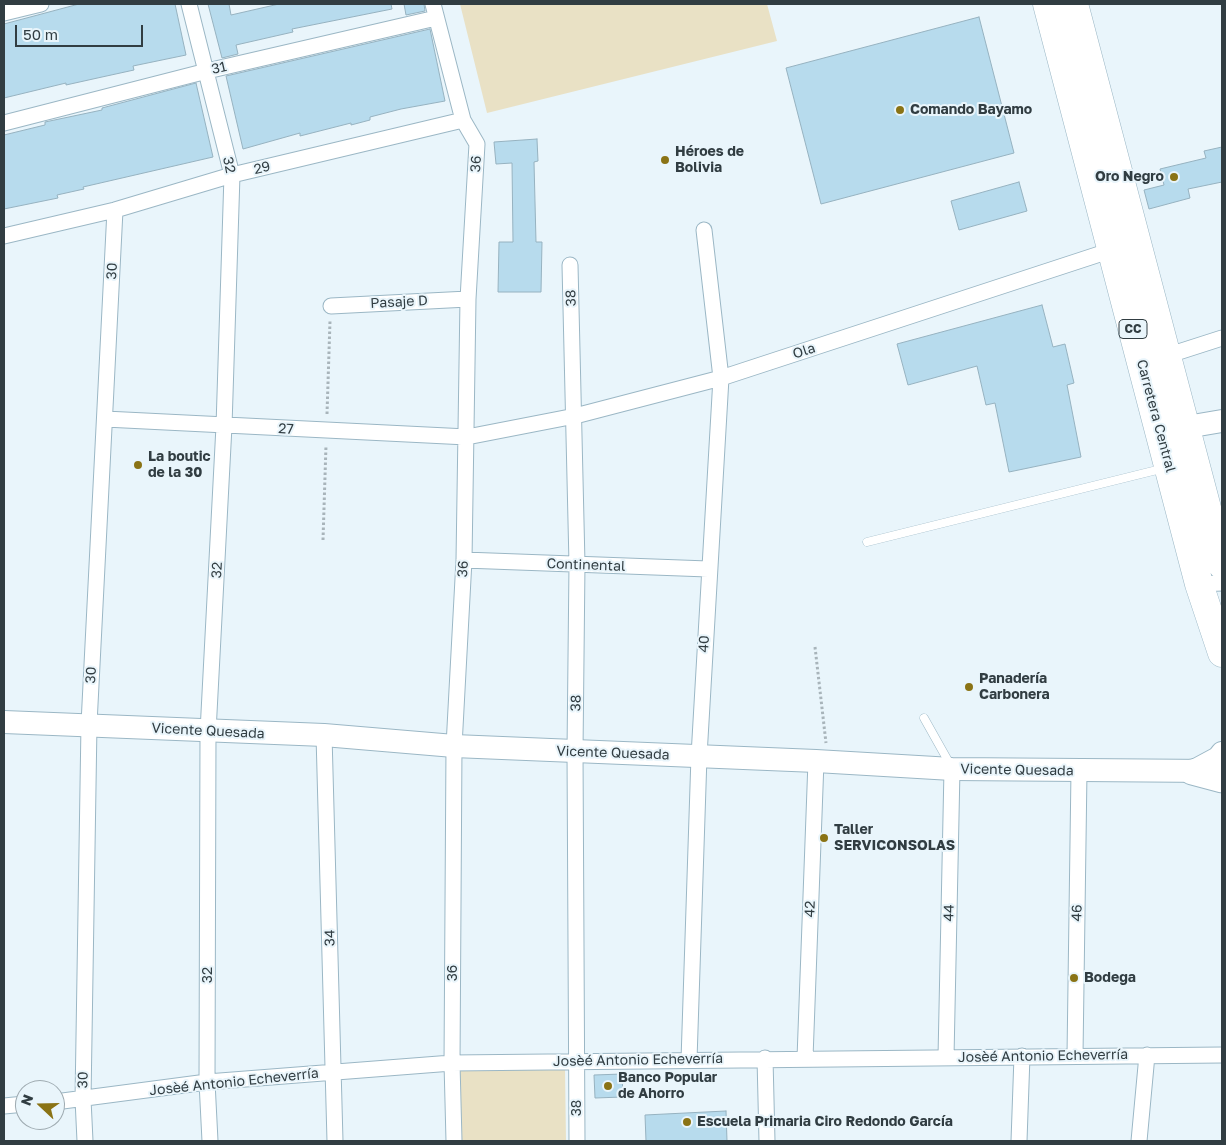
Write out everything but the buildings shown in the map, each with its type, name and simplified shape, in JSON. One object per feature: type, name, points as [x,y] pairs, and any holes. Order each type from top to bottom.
[{"type":"highway","name":"Carretera Central","points":[[1047,4],[1124,246],[1172,429],[1222,566]]},
{"type":"highway","name":"Carretera Central","points":[[1074,4],[1124,246],[1166,356],[1172,429],[1169,467],[1211,584],[1222,653]]},
{"type":"main road","points":[[1192,772],[1222,780]]},
{"type":"street","points":[[4,13],[41,4]]},
{"type":"street","name":"32","points":[[189,4],[208,71],[232,174],[224,426],[208,732],[207,1082],[210,1141]]},
{"type":"street","name":"31","points":[[4,123],[435,11]]},
{"type":"street","name":"36","points":[[435,11],[463,120],[477,144],[468,298],[464,560],[454,746],[452,1063],[454,1141]]},
{"type":"street","name":"29","points":[[4,236],[115,210],[232,174],[463,120]]},
{"type":"street","name":"30","points":[[85,1141],[82,1099],[89,724],[115,210]]},
{"type":"street","name":"40","points":[[689,1060],[699,756],[708,569],[721,378],[704,230]]},
{"type":"street","name":"Ola","points":[[467,438],[575,416],[721,378],[1124,246]]},
{"type":"street","name":"38","points":[[570,265],[577,564],[575,751],[577,1141]]},
{"type":"street","name":"Pasaje D","points":[[331,306],[468,298]]},
{"type":"street","points":[[1166,356],[1222,338]]},
{"type":"street","name":"27","points":[[105,419],[467,438]]},
{"type":"street","points":[[1172,429],[1222,421]]},
{"type":"street","name":"Continental","points":[[464,560],[708,569]]},
{"type":"street","name":"Vicente Quesada","points":[[4,722],[89,724],[208,732],[324,735],[454,746],[822,761],[952,769],[1222,771]]},
{"type":"street","name":"34","points":[[324,735],[335,1141]]},
{"type":"street","points":[[1192,772],[1218,758],[1222,753]]},
{"type":"street","name":"42","points":[[805,1058],[822,761]]},
{"type":"street","name":"44","points":[[946,1057],[952,769]]},
{"type":"street","name":"46","points":[[1075,1055],[1079,771]]},
{"type":"street","points":[[1139,1141],[1147,1055]]},
{"type":"street","name":"Josèé Antonio Echeverría","points":[[65,1101],[207,1082],[452,1063],[765,1058],[1222,1055]]},
{"type":"street","points":[[1019,1141],[1022,1056]]},
{"type":"street","points":[[765,1058],[767,1141]]},
{"type":"lane","points":[[867,542],[1169,467]]},
{"type":"lane","points":[[924,718],[952,769]]},
{"type":"path","points":[[814,647],[822,761]]},
{"type":"shaded area","points":[[460,4],[767,4],[777,41],[487,113]]},
{"type":"shaded area","points":[[565,1068],[566,1141],[461,1141],[460,1070]]},
{"type":"place","name":"Comando Bayamo","points":[[900,110]]},
{"type":"place","name":"Héroes de Bolivia","points":[[665,160]]},
{"type":"place","name":"Oro Negro","points":[[1174,177]]},
{"type":"place","name":"La boutic de la 30","points":[[138,465]]},
{"type":"place","name":"Panadería Carbonera","points":[[969,687]]},
{"type":"place","name":"Taller SERVICONSOLAS","points":[[824,838]]},
{"type":"place","name":"Bodega","points":[[1074,978]]},
{"type":"place","name":"Banco Popular de Ahorro","points":[[608,1086]]},
{"type":"place","name":"Escuela Primaria Ciro Redondo García","points":[[687,1122]]}]
